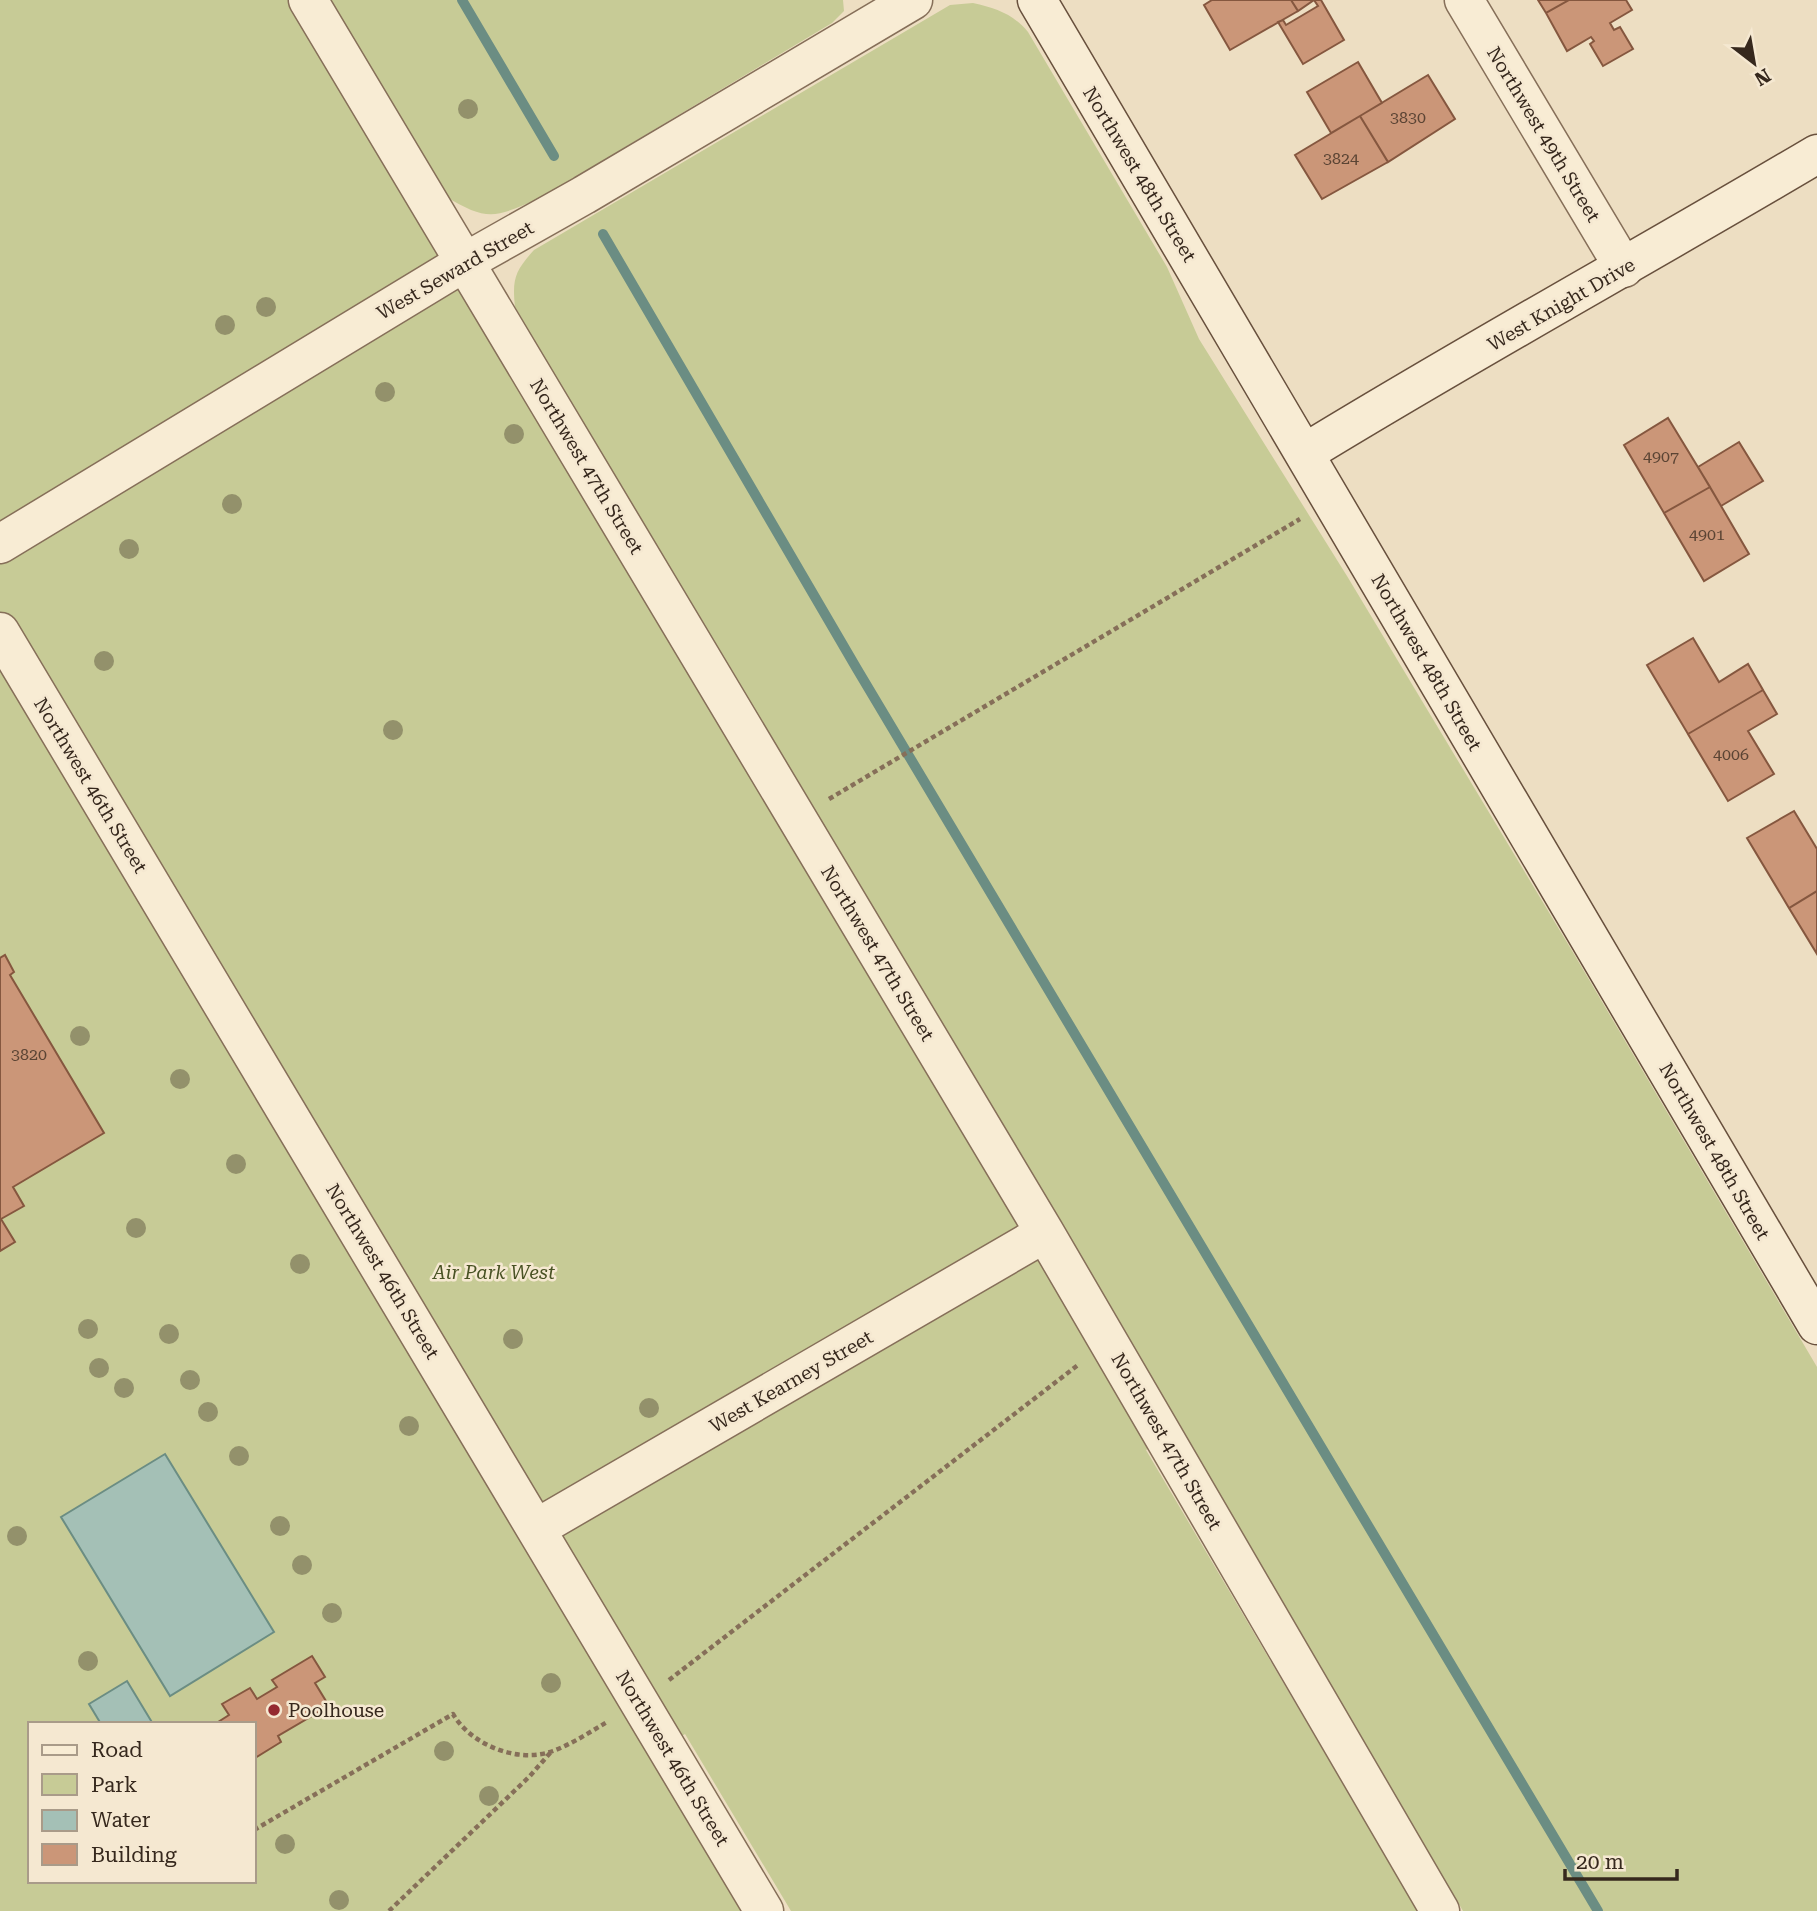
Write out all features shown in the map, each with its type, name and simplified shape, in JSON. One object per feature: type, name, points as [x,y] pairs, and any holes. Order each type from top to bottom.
[{"type":"street","name":"Northwest 47th Street","points":[[308,0],[1109,1341],[1440,1911]]},
{"type":"street","name":"West Seward Street","points":[[0,544],[465,262],[584,195],[913,0]]},
{"type":"street","name":"Northwest 48th Street","points":[[1037,0],[1817,1325]]},
{"type":"street","name":"Northwest 49th Street","points":[[1464,0],[1624,268]]},
{"type":"street","name":"West Knight Drive","points":[[1304,453],[1817,154]]},
{"type":"street","name":"Northwest 46th Street","points":[[0,632],[764,1911]]},
{"type":"street","name":"West Kearney Street","points":[[537,1528],[1045,1233]]},
{"type":"path","points":[[829,800],[1306,516]]},
{"type":"path","points":[[389,1911],[529,1777],[552,1751],[640,1703],[1109,1341]]},
{"type":"path","points":[[256,1829],[453,1714],[460,1726],[489,1746],[524,1755],[552,1751]]},
{"type":"green space","name":"Air Park West","points":[[0,0],[308,0],[1166,1438],[1146,1450],[1418,1911],[791,1911],[685,1734],[650,1756],[741,1911],[0,1911]]},
{"type":"green space","points":[[328,0],[843,0],[844,11],[832,23],[542,197],[503,213],[493,214],[472,210],[445,196]]},
{"type":"green space","points":[[973,3],[1004,13],[1028,32],[1167,267],[1199,339],[1347,576],[1817,1367],[1817,1911],[1463,1911],[1198,1463],[1102,1310],[515,307],[516,276],[534,250],[950,5]]},
{"type":"water","points":[[165,1454],[274,1632],[170,1696],[61,1517]]},
{"type":"water","points":[[127,1681],[152,1722],[100,1722],[89,1704]]},
{"type":"building","points":[[1212,0],[1291,0],[1298,11],[1230,50],[1204,5]]},
{"type":"building","points":[[1291,0],[1314,0],[1298,11]]},
{"type":"building","points":[[1314,0],[1321,0],[1344,40],[1303,64],[1278,22],[1283,20],[1286,25],[1318,6]]},
{"type":"building","points":[[1538,0],[1569,0],[1546,13]]},
{"type":"building","points":[[1569,0],[1626,0],[1632,10],[1610,23],[1614,30],[1620,27],[1633,49],[1603,66],[1590,44],[1594,41],[1591,37],[1567,51],[1546,13]]},
{"type":"building","points":[[1358,62],[1382,103],[1331,133],[1307,92]]},
{"type":"building","points":[[1428,75],[1455,119],[1388,162],[1360,116]]},
{"type":"building","points":[[1360,116],[1388,162],[1322,199],[1295,155]]},
{"type":"building","points":[[1668,418],[1710,487],[1664,513],[1624,445]]},
{"type":"building","points":[[1739,442],[1763,481],[1721,506],[1698,467]]},
{"type":"building","points":[[1710,487],[1749,554],[1704,581],[1664,513]]},
{"type":"building","points":[[1693,638],[1719,682],[1748,664],[1763,690],[1688,734],[1647,665]]},
{"type":"building","points":[[1763,690],[1777,714],[1748,731],[1774,774],[1728,801],[1688,734]]},
{"type":"building","points":[[1794,811],[1817,849],[1817,891],[1789,908],[1747,838]]},
{"type":"building","points":[[1817,891],[1817,954],[1789,908]]},
{"type":"building","points":[[5,955],[14,972],[10,975],[104,1133],[13,1187],[24,1206],[1,1219],[15,1242],[0,1251],[0,958]]},
{"type":"building","name":"Poolhouse","points":[[312,1656],[325,1677],[315,1683],[329,1706],[278,1736],[281,1742],[256,1757],[256,1722],[218,1722],[229,1715],[222,1704],[250,1688],[257,1699],[277,1687],[272,1680]]},
{"type":"waterway","points":[[462,0],[554,156]]},
{"type":"waterway","points":[[603,234],[857,669],[1598,1911]]},
{"type":"place","name":"Poolhouse","points":[[274,1710]]}]
